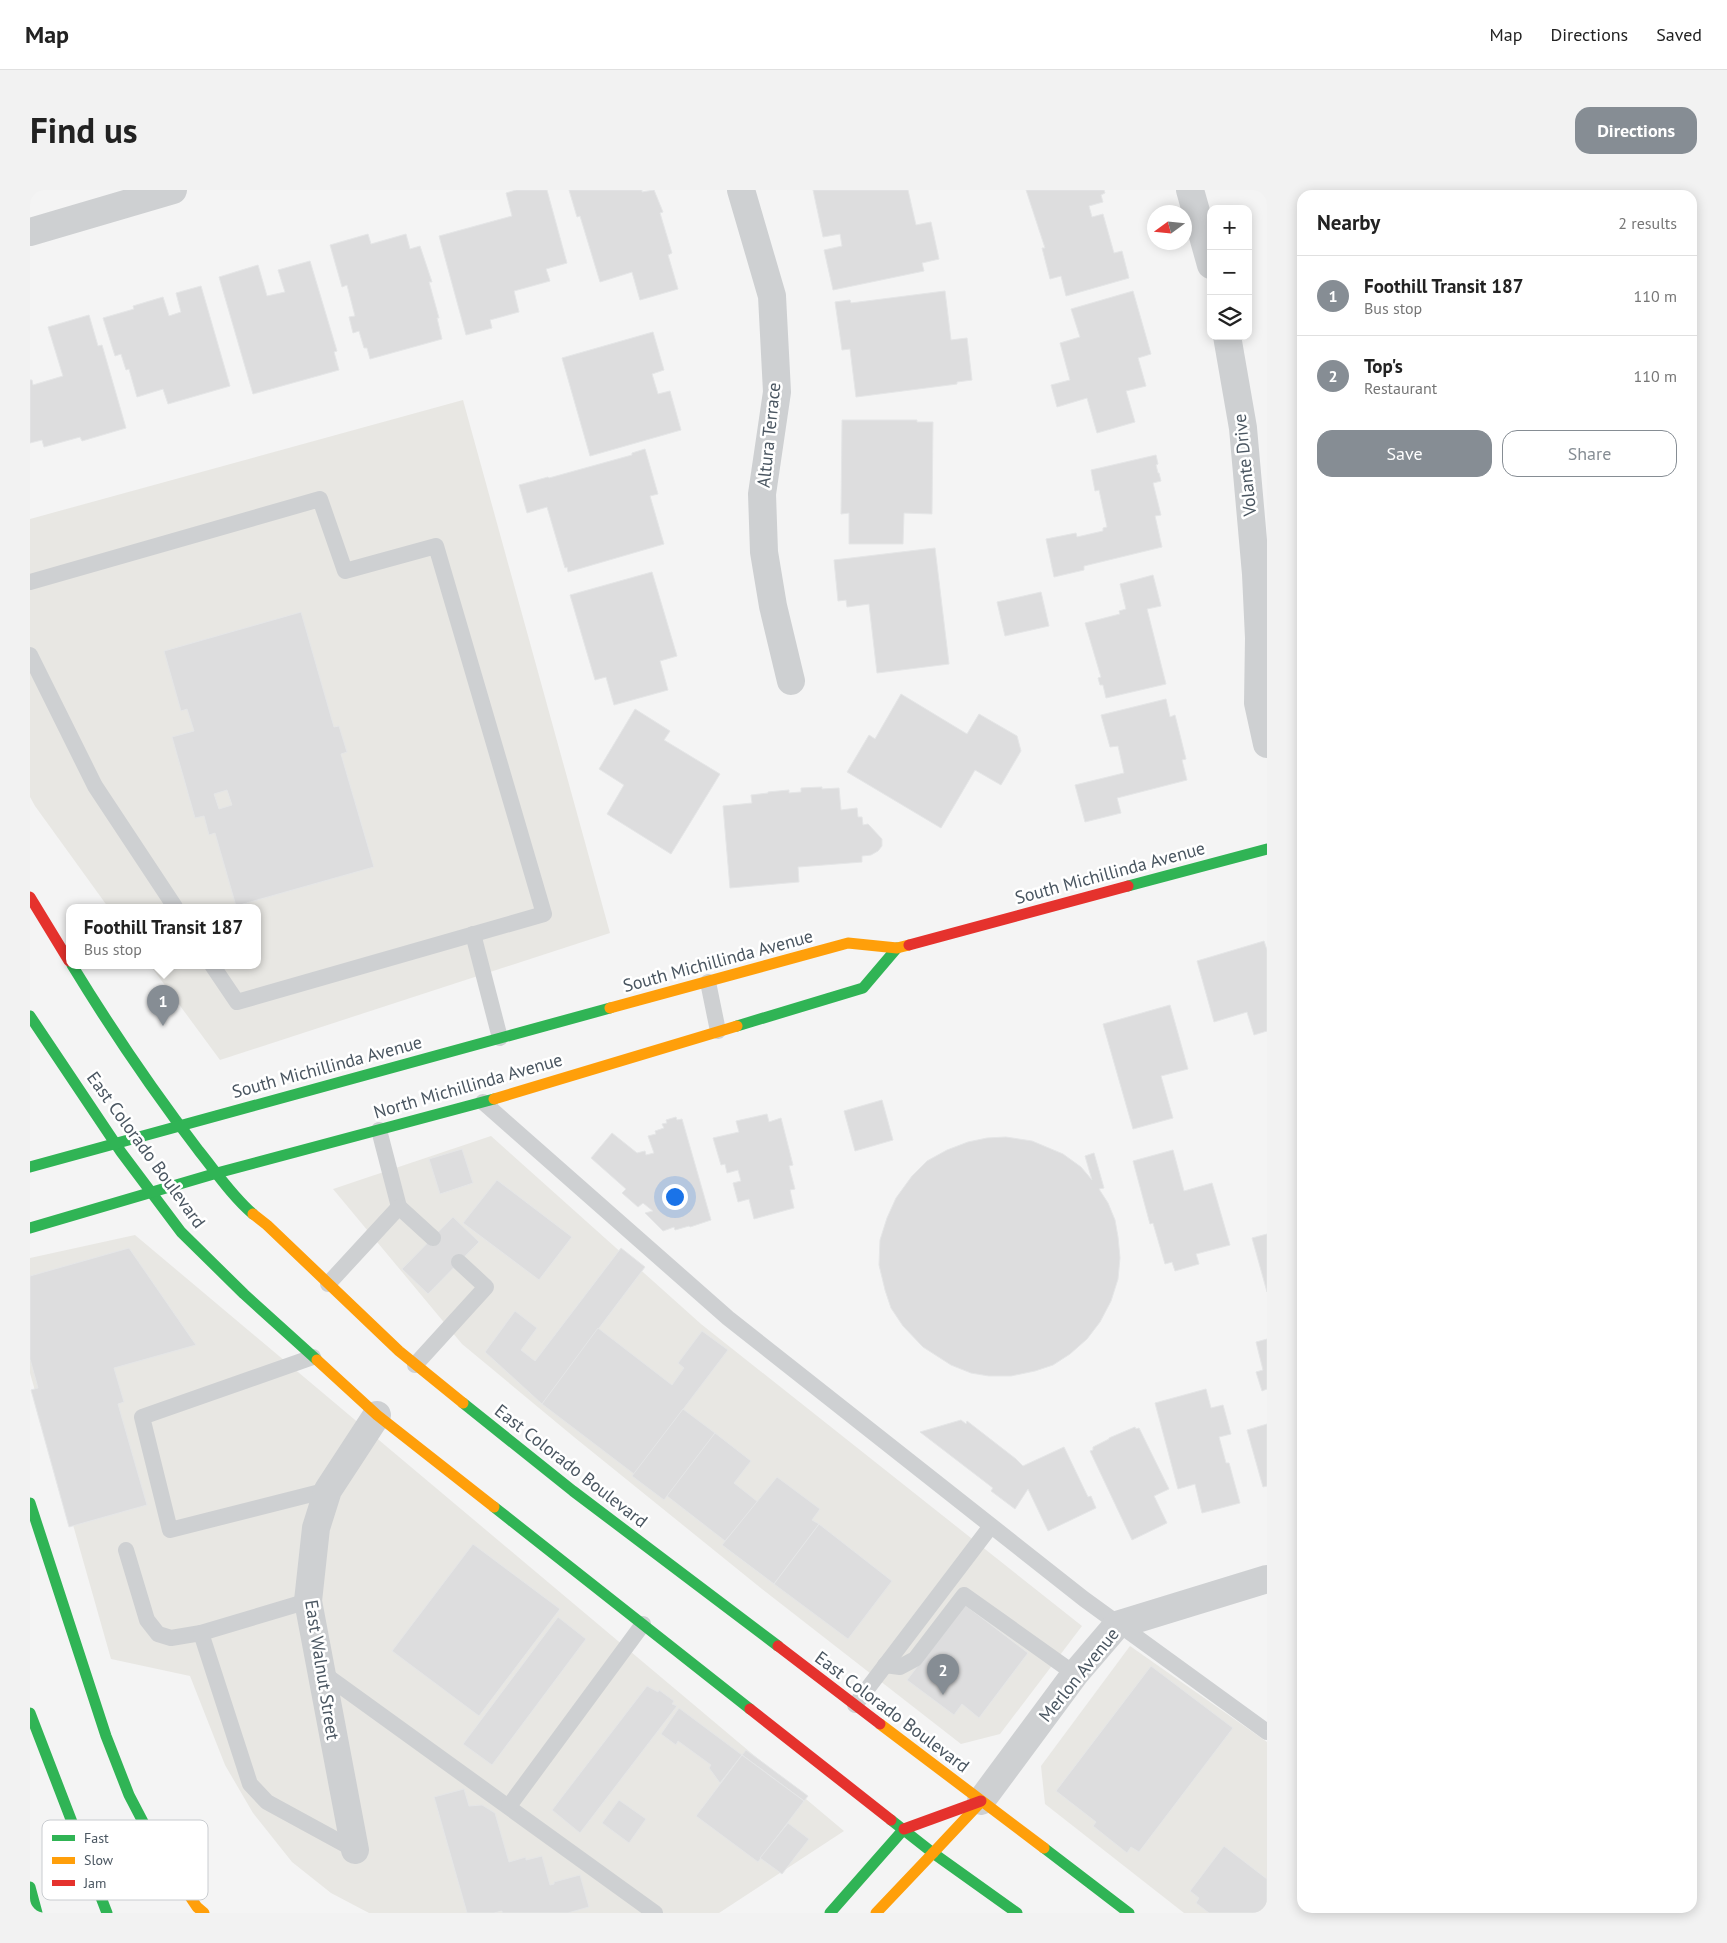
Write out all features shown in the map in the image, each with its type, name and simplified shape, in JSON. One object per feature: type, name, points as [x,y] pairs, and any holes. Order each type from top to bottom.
[{"type":"main road","name":"South Michillinda Avenue","points":[[179,1126],[848,943],[897,948],[1267,849]]},
{"type":"main road","points":[[30,897],[66,956]]},
{"type":"main road","name":"North Michillinda Avenue","points":[[30,1228],[217,1173],[483,1102],[864,988],[897,948]]},
{"type":"main road","name":"East Colorado Boulevard","points":[[74,969],[105,1020],[179,1126],[217,1173],[255,1217],[267,1225],[415,1365],[573,1491],[1129,1913]]},
{"type":"main road","name":"East Colorado Boulevard","points":[[30,1016],[116,1143],[181,1232],[244,1294],[313,1357],[377,1415],[904,1830],[1017,1913]]},
{"type":"main road","points":[[30,1167],[179,1126]]},
{"type":"main road","points":[[30,1503],[106,1736],[129,1795],[142,1820]]},
{"type":"main road","points":[[30,1713],[71,1820]]},
{"type":"main road","points":[[830,1913],[904,1830],[981,1801]]},
{"type":"main road","name":"Merlon Avenue","points":[[876,1913],[981,1801]]},
{"type":"main road","points":[[30,1887],[37,1913]]},
{"type":"main road","points":[[102,1900],[107,1913]]},
{"type":"main road","points":[[193,1900],[204,1913]]},
{"type":"street","points":[[30,232],[146,194],[173,190]]},
{"type":"street","name":"Altura Terrace","points":[[741,190],[772,296],[777,392],[762,494],[764,552],[773,606],[792,681]]},
{"type":"street","points":[[1190,190],[1207,251]]},
{"type":"street","name":"Volante Drive","points":[[1228,340],[1243,428],[1256,574],[1259,638],[1258,703],[1267,744]]},
{"type":"street","name":"East Walnut Street","points":[[355,1850],[308,1601],[316,1528],[328,1490],[377,1415]]},
{"type":"street","name":"Merlon Avenue","points":[[981,1801],[1075,1674],[1117,1625],[1267,1579]]},
{"type":"lane","points":[[30,582],[320,500],[345,571],[436,546],[544,914],[237,1002],[215,969]]},
{"type":"lane","points":[[32,662],[95,786],[172,904]]},
{"type":"lane","points":[[473,934],[500,1038]]},
{"type":"lane","points":[[708,982],[718,1031]]},
{"type":"lane","points":[[483,1102],[728,1318],[1117,1625],[1267,1732]]},
{"type":"lane","points":[[379,1130],[399,1207],[432,1238]]},
{"type":"lane","points":[[328,1284],[399,1207]]},
{"type":"lane","points":[[415,1365],[486,1287],[459,1262]]},
{"type":"lane","points":[[313,1357],[142,1417],[170,1530],[328,1490]]},
{"type":"lane","points":[[855,1705],[991,1526]]},
{"type":"lane","points":[[126,1550],[147,1620],[158,1634],[171,1638],[201,1633],[308,1601]]},
{"type":"lane","points":[[886,1665],[900,1667],[915,1659],[964,1595],[1075,1674]]},
{"type":"lane","points":[[509,1806],[643,1624]]},
{"type":"lane","points":[[201,1633],[250,1784],[267,1802],[355,1850]]},
{"type":"lane","points":[[320,1671],[655,1913]]},
{"type":"shaded area","points":[[463,400],[610,933],[220,1060],[153,969],[261,969],[261,904],[106,904],[30,797],[30,519]]},
{"type":"shaded area","points":[[491,1136],[701,1324],[1082,1626],[1000,1734],[961,1744],[762,1589],[574,1437],[462,1344],[333,1189]]},
{"type":"shaded area","points":[[135,1235],[844,1831],[719,1913],[369,1913],[331,1893],[292,1862],[253,1813],[225,1765],[190,1676],[111,1659],[30,1373],[30,1258]]},
{"type":"shaded area","points":[[1130,1646],[1267,1742],[1267,1913],[1184,1913],[1045,1804],[1041,1766]]},
{"type":"building","points":[[516,190],[547,190],[567,263],[546,269],[550,281],[514,291],[519,312],[490,320],[492,328],[466,335],[439,236],[512,216],[506,193]]},
{"type":"building","points":[[569,190],[642,190],[642,192],[654,190],[663,212],[660,213],[672,253],[668,255],[678,289],[640,300],[632,272],[600,282],[580,216],[577,217]]},
{"type":"building","points":[[813,190],[908,190],[916,225],[931,222],[939,259],[922,263],[924,271],[833,290],[824,250],[842,246],[840,234],[823,237]]},
{"type":"building","points":[[1026,190],[1104,190],[1105,193],[1101,195],[1103,202],[1089,206],[1092,217],[1103,214],[1114,253],[1122,251],[1129,278],[1066,296],[1061,276],[1050,279],[1042,248],[1045,248]]},
{"type":"building","points":[[368,234],[371,244],[406,234],[410,249],[420,246],[432,282],[429,282],[439,318],[437,318],[442,339],[370,359],[367,348],[364,348],[359,331],[353,333],[349,317],[355,316],[347,285],[342,287],[330,245]]},
{"type":"building","points":[[310,261],[337,351],[334,352],[339,370],[253,394],[219,277],[258,265],[267,296],[285,292],[278,270]]},
{"type":"building","points":[[201,286],[230,386],[168,404],[163,389],[137,397],[129,369],[126,370],[121,354],[115,356],[103,318],[134,309],[133,306],[163,297],[169,316],[181,312],[176,293]]},
{"type":"building","points":[[945,291],[951,340],[967,338],[972,380],[957,382],[957,384],[856,397],[850,349],[842,350],[835,302],[850,300],[851,303]]},
{"type":"building","points":[[1133,291],[1151,354],[1138,358],[1146,386],[1126,391],[1135,422],[1097,433],[1087,398],[1057,407],[1051,385],[1070,380],[1060,343],[1080,337],[1071,309]]},
{"type":"building","points":[[89,315],[98,346],[102,345],[126,428],[82,441],[80,437],[44,447],[42,440],[30,443],[30,380],[32,380],[33,385],[63,376],[48,327]]},
{"type":"building","points":[[653,332],[664,370],[652,374],[658,394],[670,391],[681,430],[590,456],[562,358]]},
{"type":"building","points":[[842,420],[917,420],[917,422],[933,422],[932,514],[904,513],[903,544],[849,544],[849,513],[841,514]]},
{"type":"building","points":[[645,449],[658,494],[650,496],[664,544],[568,572],[567,567],[565,568],[547,507],[527,513],[519,485],[632,455],[632,453]]},
{"type":"building","points":[[1156,455],[1158,464],[1156,465],[1161,481],[1153,483],[1161,515],[1155,516],[1162,547],[1084,566],[1084,570],[1054,577],[1046,539],[1076,533],[1077,537],[1103,531],[1103,528],[1107,527],[1099,490],[1095,491],[1091,470]]},
{"type":"building","points":[[935,548],[949,664],[877,673],[869,604],[847,607],[846,600],[838,601],[834,560]]},
{"type":"building","points":[[652,572],[677,656],[660,661],[668,690],[614,705],[606,677],[595,680],[570,595]]},
{"type":"building","points":[[1153,575],[1161,606],[1147,609],[1166,684],[1106,698],[1103,685],[1100,685],[1098,678],[1101,677],[1085,623],[1120,614],[1119,611],[1126,609],[1120,584]]},
{"type":"building","points":[[1041,592],[1049,626],[1005,636],[997,602]]},
{"type":"building","points":[[301,612],[334,727],[339,726],[347,752],[341,754],[374,867],[243,904],[235,904],[215,833],[209,835],[204,816],[195,818],[172,737],[194,731],[187,709],[181,711],[164,651]],"holes":[[[227,790],[232,805],[219,809],[214,794]]]},
{"type":"building","points":[[901,694],[967,734],[979,714],[1017,736],[1021,751],[1001,785],[975,770],[941,828],[847,772],[869,735],[875,739]]},
{"type":"building","points":[[1166,699],[1170,717],[1175,715],[1186,759],[1182,760],[1187,780],[1117,798],[1121,813],[1085,822],[1075,785],[1124,773],[1118,746],[1110,747],[1101,715]]},
{"type":"building","points":[[635,709],[670,731],[664,740],[720,774],[671,854],[607,814],[624,785],[599,769]]},
{"type":"building","points":[[822,787],[822,789],[839,788],[841,810],[857,808],[858,817],[862,817],[863,825],[868,824],[882,839],[882,846],[878,851],[871,855],[862,856],[862,862],[798,867],[799,882],[730,888],[723,806],[752,803],[751,795],[789,790],[789,793],[801,792],[801,788]]},
{"type":"building","points":[[1264,941],[1267,950],[1267,1031],[1254,1035],[1247,1012],[1214,1022],[1197,961]]},
{"type":"building","points":[[1170,1005],[1188,1069],[1161,1076],[1173,1118],[1133,1129],[1103,1024]]},
{"type":"building","points":[[882,1100],[893,1140],[855,1151],[844,1111]]},
{"type":"building","points":[[767,1114],[769,1122],[781,1118],[793,1165],[789,1166],[795,1189],[790,1190],[794,1208],[754,1219],[749,1199],[738,1202],[733,1183],[741,1181],[738,1170],[727,1173],[725,1164],[721,1165],[713,1138],[739,1132],[736,1121]]},
{"type":"building","points":[[676,1117],[677,1120],[682,1119],[711,1220],[690,1227],[675,1230],[674,1227],[663,1231],[645,1213],[653,1211],[643,1203],[638,1207],[622,1193],[626,1189],[591,1158],[612,1133],[637,1153],[645,1151],[646,1155],[654,1153],[648,1136],[656,1134],[655,1131],[664,1128],[662,1124],[667,1123],[666,1120]]},
{"type":"building","points":[[1006,1137],[1032,1141],[1063,1154],[1081,1167],[1092,1180],[1085,1156],[1094,1153],[1104,1188],[1099,1189],[1108,1203],[1115,1220],[1120,1258],[1118,1279],[1111,1301],[1100,1322],[1087,1339],[1070,1354],[1053,1365],[1011,1376],[989,1376],[971,1373],[951,1365],[923,1347],[903,1326],[891,1308],[885,1290],[879,1265],[880,1240],[896,1198],[912,1176],[927,1161],[947,1150],[968,1142]]},
{"type":"building","points":[[462,1149],[473,1183],[440,1194],[429,1159]]},
{"type":"building","points":[[1173,1150],[1184,1191],[1212,1183],[1230,1245],[1196,1254],[1199,1264],[1175,1271],[1172,1262],[1165,1264],[1153,1223],[1150,1224],[1133,1161]]},
{"type":"building","points":[[497,1180],[572,1237],[539,1280],[463,1223]]},
{"type":"building","points":[[453,1217],[479,1242],[428,1294],[402,1269]]},
{"type":"building","points":[[1267,1234],[1267,1292],[1252,1238]]},
{"type":"building","points":[[129,1248],[196,1345],[114,1368],[124,1402],[118,1404],[147,1505],[69,1527],[31,1390],[38,1388],[30,1359],[30,1276]]},
{"type":"building","points":[[621,1248],[645,1267],[542,1404],[485,1352],[515,1311],[537,1328],[521,1350],[535,1361]]},
{"type":"building","points":[[598,1328],[672,1385],[684,1368],[678,1363],[702,1331],[728,1350],[634,1474],[542,1404]]},
{"type":"building","points":[[1267,1339],[1267,1389],[1262,1391],[1256,1372],[1263,1370],[1256,1342]]},
{"type":"building","points":[[1206,1389],[1211,1408],[1223,1405],[1231,1434],[1219,1437],[1226,1463],[1229,1463],[1240,1503],[1202,1513],[1195,1484],[1178,1489],[1155,1403]]},
{"type":"building","points":[[683,1409],[715,1433],[664,1500],[632,1476]]},
{"type":"building","points":[[961,1420],[966,1424],[967,1421],[1023,1466],[1064,1447],[1088,1497],[1091,1496],[1096,1508],[1048,1531],[1028,1489],[1015,1509],[991,1491],[993,1488],[920,1432]]},
{"type":"building","points":[[1267,1424],[1267,1486],[1263,1487],[1247,1430]]},
{"type":"building","points":[[1135,1427],[1136,1429],[1139,1428],[1169,1489],[1154,1496],[1167,1523],[1132,1540],[1090,1451],[1093,1450],[1093,1447],[1109,1438]]},
{"type":"building","points":[[715,1433],[751,1461],[734,1483],[758,1502],[725,1541],[667,1496]]},
{"type":"building","points":[[777,1477],[820,1509],[812,1520],[819,1524],[774,1584],[722,1545]]},
{"type":"building","points":[[819,1524],[892,1581],[848,1639],[774,1584]]},
{"type":"building","points":[[473,1544],[560,1609],[479,1716],[392,1651]]},
{"type":"building","points":[[965,1605],[1028,1653],[979,1718],[962,1704],[954,1715],[907,1680]]},
{"type":"building","points":[[558,1617],[586,1639],[492,1765],[463,1744]]},
{"type":"building","points":[[1151,1666],[1233,1728],[1139,1852],[1131,1847],[1127,1853],[1093,1826],[1096,1822],[1056,1791]]},
{"type":"building","points":[[647,1686],[658,1692],[659,1690],[674,1701],[672,1704],[677,1706],[580,1833],[552,1810]]},
{"type":"building","points":[[679,1708],[742,1755],[720,1783],[709,1768],[711,1765],[678,1741],[676,1745],[661,1734]]},
{"type":"building","points":[[746,1750],[808,1796],[804,1801],[742,1755]]},
{"type":"building","points":[[742,1755],[804,1801],[758,1862],[696,1816]]},
{"type":"building","points":[[464,1789],[469,1806],[482,1805],[495,1813],[509,1862],[526,1857],[526,1860],[542,1856],[550,1885],[554,1884],[554,1882],[580,1875],[589,1907],[568,1913],[502,1913],[502,1911],[494,1913],[467,1913],[434,1797]]},
{"type":"building","points":[[619,1800],[646,1819],[629,1843],[602,1823]]},
{"type":"building","points":[[788,1823],[809,1839],[782,1874],[760,1858]]},
{"type":"building","points":[[1224,1846],[1267,1879],[1267,1913],[1209,1913],[1196,1903],[1199,1898],[1190,1891]]},
{"type":"traffic: fast","points":[[1128,886],[1267,849]]},
{"type":"traffic: fast","points":[[737,1026],[863,988],[897,948]]},
{"type":"traffic: fast","points":[[75,969],[165,1106],[238,1200],[253,1214]]},
{"type":"traffic: fast","points":[[30,1167],[610,1008]]},
{"type":"traffic: fast","points":[[30,1016],[121,1152],[181,1232],[244,1294],[317,1360]]},
{"type":"traffic: fast","points":[[30,1228],[217,1173],[494,1099]]},
{"type":"traffic: fast","points":[[463,1403],[573,1491],[778,1646]]},
{"type":"traffic: fast","points":[[30,1503],[106,1736],[129,1795],[142,1820]]},
{"type":"traffic: fast","points":[[494,1507],[750,1709]]},
{"type":"traffic: fast","points":[[30,1713],[71,1820]]},
{"type":"traffic: fast","points":[[891,1820],[933,1853],[1017,1913]]},
{"type":"traffic: fast","points":[[830,1913],[904,1829]]},
{"type":"traffic: fast","points":[[1044,1848],[1129,1913]]},
{"type":"traffic: fast","points":[[30,1887],[37,1913]]},
{"type":"traffic: fast","points":[[102,1900],[107,1913]]},
{"type":"traffic: slow","points":[[610,1008],[848,943],[897,948],[909,945]]},
{"type":"traffic: slow","points":[[494,1099],[737,1026]]},
{"type":"traffic: slow","points":[[253,1214],[267,1225],[399,1351],[463,1403]]},
{"type":"traffic: slow","points":[[317,1360],[377,1415],[494,1507]]},
{"type":"traffic: slow","points":[[880,1724],[1044,1848]]},
{"type":"traffic: slow","points":[[933,1853],[978,1805]]},
{"type":"traffic: slow","points":[[876,1913],[933,1853]]},
{"type":"traffic: slow","points":[[192,1900],[204,1913]]},
{"type":"traffic: jam","points":[[909,945],[1128,886]]},
{"type":"traffic: jam","points":[[30,897],[66,956]]},
{"type":"traffic: jam","points":[[778,1646],[880,1724]]},
{"type":"traffic: jam","points":[[750,1709],[891,1820]]},
{"type":"traffic: jam","points":[[904,1829],[981,1801]]},
{"type":"place","name":"Foothill Transit 187","points":[[163,1026]]},
{"type":"place","name":"Top's","points":[[943,1695]]}]
